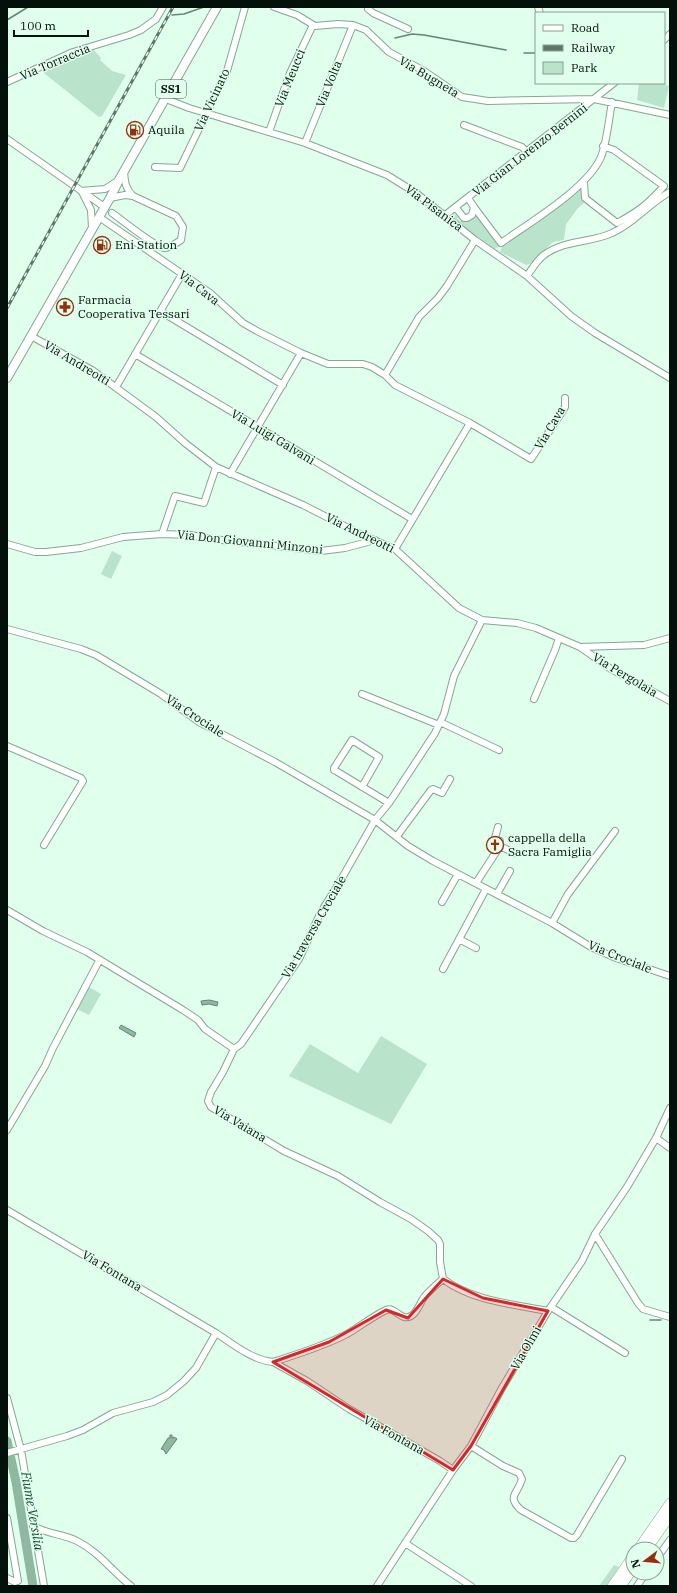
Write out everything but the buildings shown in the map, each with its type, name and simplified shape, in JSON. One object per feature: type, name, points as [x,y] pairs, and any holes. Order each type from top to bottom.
[{"type":"highway","points":[[644,1541],[670,1503]]},
{"type":"highway","points":[[653,1541],[670,1516]]},
{"type":"highway","points":[[612,1586],[625,1567]]},
{"type":"main road","name":"SS1","points":[[7,378],[217,7]]},
{"type":"street","name":"Via Torraccia","points":[[7,82],[73,52],[141,30],[156,19],[163,7]]},
{"type":"street","name":"Via Vicinato","points":[[155,167],[180,168],[227,71],[245,7]]},
{"type":"street","points":[[274,7],[296,15],[313,25]]},
{"type":"street","points":[[369,7],[368,9],[373,13],[408,28]]},
{"type":"street","name":"Via Bugneta","points":[[313,25],[353,25],[366,30],[373,35],[389,52],[424,71],[462,97],[488,101],[594,99],[670,114]]},
{"type":"street","name":"Via Meucci","points":[[269,132],[290,72],[313,25]]},
{"type":"street","name":"Via Volta","points":[[305,143],[353,25]]},
{"type":"street","name":"Via Gian Lorenzo Bernini","points":[[444,216],[528,152],[613,84]]},
{"type":"street","name":"Via Pisanica","points":[[166,99],[206,113],[305,143],[387,175],[416,193],[475,240],[527,276],[571,316],[595,333],[670,378]]},
{"type":"street","points":[[468,198],[501,243],[573,192],[584,182],[601,157],[612,102]]},
{"type":"street","points":[[464,125],[522,147],[528,152]]},
{"type":"street","points":[[7,139],[103,206]]},
{"type":"street","points":[[584,182],[585,198],[617,222],[639,211],[664,186],[614,150],[603,146]]},
{"type":"street","points":[[124,172],[127,190],[133,196]]},
{"type":"street","points":[[81,191],[105,189],[119,180]]},
{"type":"street","points":[[81,191],[91,210],[92,229]]},
{"type":"street","points":[[527,276],[540,259],[551,251],[563,246],[611,234],[640,216],[670,192]]},
{"type":"street","points":[[110,198],[126,195],[133,196],[176,216],[183,227],[181,240],[174,246],[164,248],[112,213]]},
{"type":"street","points":[[456,208],[462,216],[467,218],[472,215],[474,207]]},
{"type":"street","name":"Via Cava","points":[[99,217],[210,293],[243,323],[301,353],[328,364],[363,364],[372,367],[385,375],[395,385],[470,423],[531,459],[565,407],[565,398]]},
{"type":"street","points":[[385,375],[419,316],[438,298],[447,286],[475,240]]},
{"type":"street","points":[[116,387],[182,274]]},
{"type":"street","points":[[160,311],[283,385]]},
{"type":"street","name":"Via Andreotti","points":[[31,336],[92,370],[156,417],[185,443],[216,467],[303,505],[375,540],[395,548],[459,608],[482,620],[517,623],[536,628],[580,647],[644,645],[670,638]]},
{"type":"street","points":[[230,474],[301,353]]},
{"type":"street","name":"Via Luigi Galvani","points":[[135,354],[412,519]]},
{"type":"street","points":[[395,548],[470,423]]},
{"type":"street","points":[[162,534],[175,496],[204,503],[216,467]]},
{"type":"street","name":"Via Don Giovanni Minzoni","points":[[7,544],[29,551],[46,552],[81,548],[123,537],[162,534],[190,534],[213,539],[321,551],[345,548],[375,540]]},
{"type":"street","points":[[375,820],[389,803],[439,724],[444,714],[454,676],[482,620]]},
{"type":"street","name":"Via Crociale","points":[[7,629],[81,649],[96,655],[161,694],[199,722],[274,762],[375,820],[408,846],[433,861],[552,923],[591,947],[616,958],[670,976]]},
{"type":"street","points":[[534,699],[559,638]]},
{"type":"street","name":"Via Pergolaia","points":[[580,647],[611,669],[670,701]]},
{"type":"street","points":[[362,694],[439,724],[499,750]]},
{"type":"street","points":[[362,787],[379,758],[352,740],[334,769],[362,787],[389,803]]},
{"type":"street","points":[[7,746],[81,778],[83,781],[44,846]]},
{"type":"street","points":[[397,836],[431,790],[433,789],[442,793],[450,779]]},
{"type":"street","name":"Via traversa Crociale","points":[[234,1049],[240,1044],[298,959],[321,912],[338,886],[375,820]]},
{"type":"street","points":[[476,883],[500,846],[500,841],[495,838],[498,827]]},
{"type":"street","points":[[552,923],[568,894],[615,831]]},
{"type":"street","points":[[500,846],[514,853]]},
{"type":"street","points":[[497,894],[510,872]]},
{"type":"street","points":[[442,902],[458,874]]},
{"type":"street","points":[[443,969],[486,889]]},
{"type":"street","points":[[7,910],[30,924],[68,942],[183,1010],[198,1020],[205,1029],[234,1049]]},
{"type":"street","points":[[459,939],[476,948]]},
{"type":"street","points":[[7,1130],[45,1066],[99,961]]},
{"type":"street","name":"Via Vaiana","points":[[234,1049],[211,1092],[208,1101],[211,1107],[284,1151],[338,1176],[428,1231],[438,1240],[440,1244],[442,1279]]},
{"type":"street","name":"Via Olmi","points":[[377,1586],[453,1470],[471,1446],[502,1388],[549,1309],[579,1266],[596,1234],[656,1138],[670,1108]]},
{"type":"street","points":[[656,1138],[670,1148]]},
{"type":"street","name":"Via Fontana","points":[[7,1210],[246,1352],[266,1361],[273,1362],[307,1381],[348,1409],[440,1461],[453,1470]]},
{"type":"street","points":[[596,1234],[643,1309],[670,1317]]},
{"type":"street","points":[[273,1362],[329,1342],[364,1324],[386,1310],[391,1309],[407,1318],[414,1314],[427,1294],[442,1279],[464,1292],[483,1298],[549,1309],[625,1353]]},
{"type":"street","points":[[7,1453],[83,1430],[113,1413],[153,1402],[167,1395],[184,1381],[196,1368],[216,1333]]},
{"type":"street","points":[[7,1398],[20,1450],[44,1586]]},
{"type":"street","points":[[471,1446],[503,1466],[519,1473],[522,1479],[521,1485],[515,1493],[513,1499],[518,1507],[571,1538],[574,1538],[577,1535],[622,1459]]},
{"type":"street","points":[[7,1518],[18,1581],[15,1582],[7,1578]]},
{"type":"street","points":[[33,1526],[43,1531],[75,1540],[84,1545],[101,1557],[123,1580],[131,1586]]},
{"type":"street","points":[[405,1543],[471,1586]]},
{"type":"street","points":[[119,1586],[123,1580]]},
{"type":"highlighted area","points":[[443,1279],[483,1298],[548,1311],[471,1446],[453,1470],[273,1362],[329,1342],[386,1310],[408,1318]]},
{"type":"green space","points":[[92,48],[101,58],[100,60],[112,71],[126,75],[102,116],[99,117],[40,70]]},
{"type":"green space","points":[[639,84],[664,84],[669,86],[664,108],[637,100]]},
{"type":"green space","points":[[582,186],[582,200],[584,203],[578,208],[566,224],[564,240],[553,242],[530,264],[526,265],[500,252],[503,245],[572,196]]},
{"type":"green space","points":[[453,213],[460,221],[476,214],[500,246],[495,249],[454,220]]},
{"type":"green space","points":[[112,551],[122,556],[111,579],[101,574]]},
{"type":"green space","points":[[89,987],[101,994],[89,1015],[77,1009]]},
{"type":"green space","points":[[381,1036],[427,1064],[391,1124],[289,1076],[310,1044],[358,1073]]},
{"type":"green space","points":[[614,1565],[619,1567],[606,1586],[599,1586]]},
{"type":"shaded area","points":[[209,1000],[218,1002],[217,1006],[209,1004],[202,1005],[201,1001]]},
{"type":"shaded area","points":[[121,1025],[136,1033],[134,1037],[119,1028]]},
{"type":"shaded area","points":[[170,1435],[172,1435],[172,1438],[174,1437],[177,1439],[166,1454],[164,1450],[161,1449],[168,1438],[170,1438]]},
{"type":"waterway","points":[[7,20],[28,7]]},
{"type":"waterway","points":[[172,15],[184,14],[204,7]]},
{"type":"waterway","points":[[395,38],[412,34],[424,35],[506,50]]},
{"type":"waterway","points":[[524,53],[535,53]]},
{"type":"waterway","points":[[650,1320],[661,1320]]},
{"type":"waterway","name":"Fiume Versilia","points":[[7,1441],[16,1482],[33,1586]]},
{"type":"railway","points":[[7,308],[173,7]]},
{"type":"place","name":"Aquila","points":[[135,130]]},
{"type":"place","name":"Eni Station","points":[[102,245]]},
{"type":"place","name":"Farmacia Cooperativa Tessari","points":[[65,307]]},
{"type":"place","name":"cappella della Sacra Famiglia","points":[[495,845]]}]
